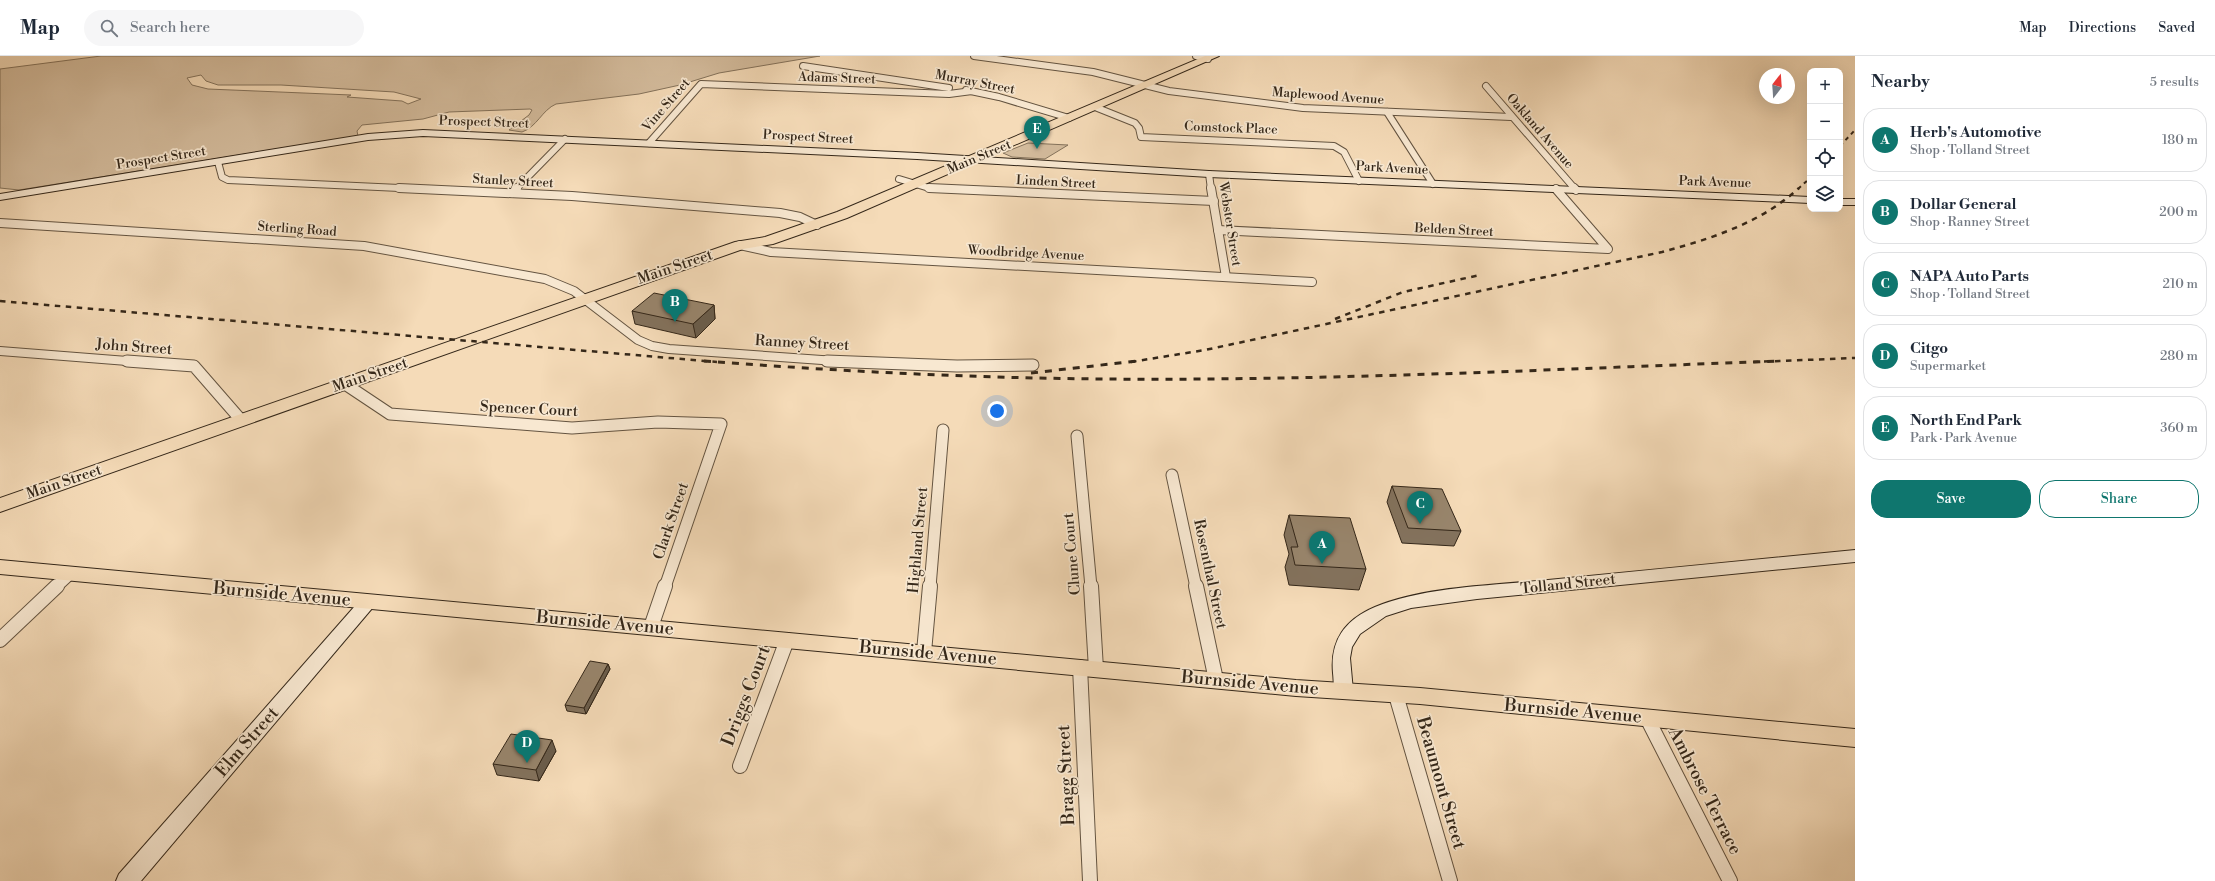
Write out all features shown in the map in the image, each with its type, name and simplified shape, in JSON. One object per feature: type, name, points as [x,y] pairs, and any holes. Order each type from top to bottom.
[{"type":"highway","name":"Main Street","points":[[740,245],[754,234],[952,158],[1192,56]]},
{"type":"highway","name":"Main Street","points":[[0,505],[740,245],[768,241],[817,225],[1211,57]]},
{"type":"main road","name":"Prospect Street","points":[[0,197],[368,137],[400,134],[444,134],[565,139],[972,159]]},
{"type":"main road","name":"Park Avenue","points":[[972,159],[1209,174],[1807,200]]},
{"type":"main road","points":[[1843,202],[1855,202]]},
{"type":"main road","name":"Tolland Street","points":[[1344,691],[1341,658],[1343,646],[1354,629],[1380,612],[1409,602],[1477,593],[1855,556]]},
{"type":"main road","name":"Burnside Avenue","points":[[0,567],[1855,738]]},
{"type":"main road","name":"Elm Street","points":[[127,881],[368,602]]},
{"type":"street","name":"Maplewood Avenue","points":[[974,56],[1093,72],[1169,92],[1303,108],[1511,117]]},
{"type":"street","points":[[1196,56],[1211,57]]},
{"type":"street","name":"Murray Street","points":[[803,66],[972,91],[999,97],[1069,118]]},
{"type":"street","name":"Adams Street","points":[[701,84],[949,94],[972,91]]},
{"type":"street","name":"Vine Street","points":[[649,143],[701,84]]},
{"type":"street","name":"Oakland Avenue","points":[[1486,86],[1511,117],[1576,190]]},
{"type":"street","name":"Comstock Place","points":[[1095,107],[1135,123],[1139,128],[1141,137],[1334,146],[1344,152],[1360,181]]},
{"type":"street","points":[[1387,112],[1433,184]]},
{"type":"street","points":[[512,193],[565,139]]},
{"type":"street","name":"Stanley Street","points":[[218,162],[222,177],[228,180],[572,196],[741,210],[800,217],[817,225]]},
{"type":"street","name":"Webster Street","points":[[1209,174],[1226,278]]},
{"type":"street","name":"Linden Street","points":[[899,179],[913,185],[932,188],[1214,201]]},
{"type":"street","name":"Belden Street","points":[[1218,230],[1608,249],[1556,189]]},
{"type":"street","name":"Sterling Road","points":[[0,223],[364,246],[553,281],[567,287],[585,299]]},
{"type":"street","name":"Woodbridge Avenue","points":[[740,245],[771,252],[1312,282]]},
{"type":"street","name":"Ranney Street","points":[[585,299],[638,340],[652,346],[668,349],[830,361],[957,366],[1033,365]]},
{"type":"street","name":"John Street","points":[[0,351],[194,366],[241,420]]},
{"type":"street","name":"Spencer Court","points":[[345,384],[390,414],[572,428],[658,422],[721,424]]},
{"type":"street","name":"Clark Street","points":[[651,627],[721,424]]},
{"type":"street","name":"Highland Street","points":[[924,652],[943,430]]},
{"type":"street","name":"Clune Court","points":[[1077,436],[1091,588],[1088,668]]},
{"type":"street","name":"Rosenthal Street","points":[[1172,475],[1216,680]]},
{"type":"street","points":[[0,640],[70,574]]},
{"type":"street","name":"Driggs Court","points":[[740,766],[787,640]]},
{"type":"street","name":"Bragg Street","points":[[1088,668],[1090,881]]},
{"type":"street","name":"Beaumont Street","points":[[1396,695],[1450,881]]},
{"type":"street","name":"Ambrose Terrace","points":[[1647,718],[1730,881]]},
{"type":"shaded area","points":[[101,56],[820,56],[719,73],[680,85],[639,94],[556,104],[547,110],[532,126],[522,132],[509,130],[529,115],[532,110],[530,109],[449,112],[423,119],[362,125],[357,131],[358,136],[19,190],[0,188],[0,69]],"holes":[[[201,75],[206,81],[218,85],[281,85],[394,92],[421,99],[408,104],[402,101],[347,97],[351,95],[208,89],[192,85],[187,78]]]},
{"type":"shaded area","points":[[1028,143],[1068,145],[1045,159],[1012,157],[1003,153]]},
{"type":"building","points":[[654,293],[714,305],[693,324],[632,311]]},
{"type":"building","points":[[1392,486],[1442,489],[1461,531],[1408,528]]},
{"type":"building","points":[[1289,515],[1350,518],[1366,569],[1295,565],[1291,547],[1298,547]]},
{"type":"building","points":[[590,661],[608,664],[584,708],[565,705]]},
{"type":"building","points":[[511,734],[552,740],[536,770],[493,764]]},
{"type":"railway","points":[[1843,143],[1855,130]]},
{"type":"railway","points":[[1798,189],[1807,181]]},
{"type":"railway","points":[[1131,362],[1205,350],[1662,252],[1716,235],[1752,220],[1768,211],[1799,188]]},
{"type":"railway","points":[[1335,319],[1403,292],[1480,275]]},
{"type":"railway","points":[[0,301],[711,361]]},
{"type":"railway","points":[[1753,362],[1855,358]]},
{"type":"railway","points":[[704,361],[711,361]]},
{"type":"railway","points":[[711,361],[954,376],[1188,379],[1442,374],[1780,361]]},
{"type":"railway","points":[[711,361],[717,362]]},
{"type":"railway","points":[[1031,373],[1137,361]]},
{"type":"place","name":"North End Park","points":[[1037,149]]},
{"type":"place","name":"Dollar General","points":[[675,322]]},
{"type":"place","name":"NAPA Auto Parts","points":[[1420,524]]},
{"type":"place","name":"Herb's Automotive","points":[[1322,564]]},
{"type":"place","name":"Citgo","points":[[527,763]]}]
